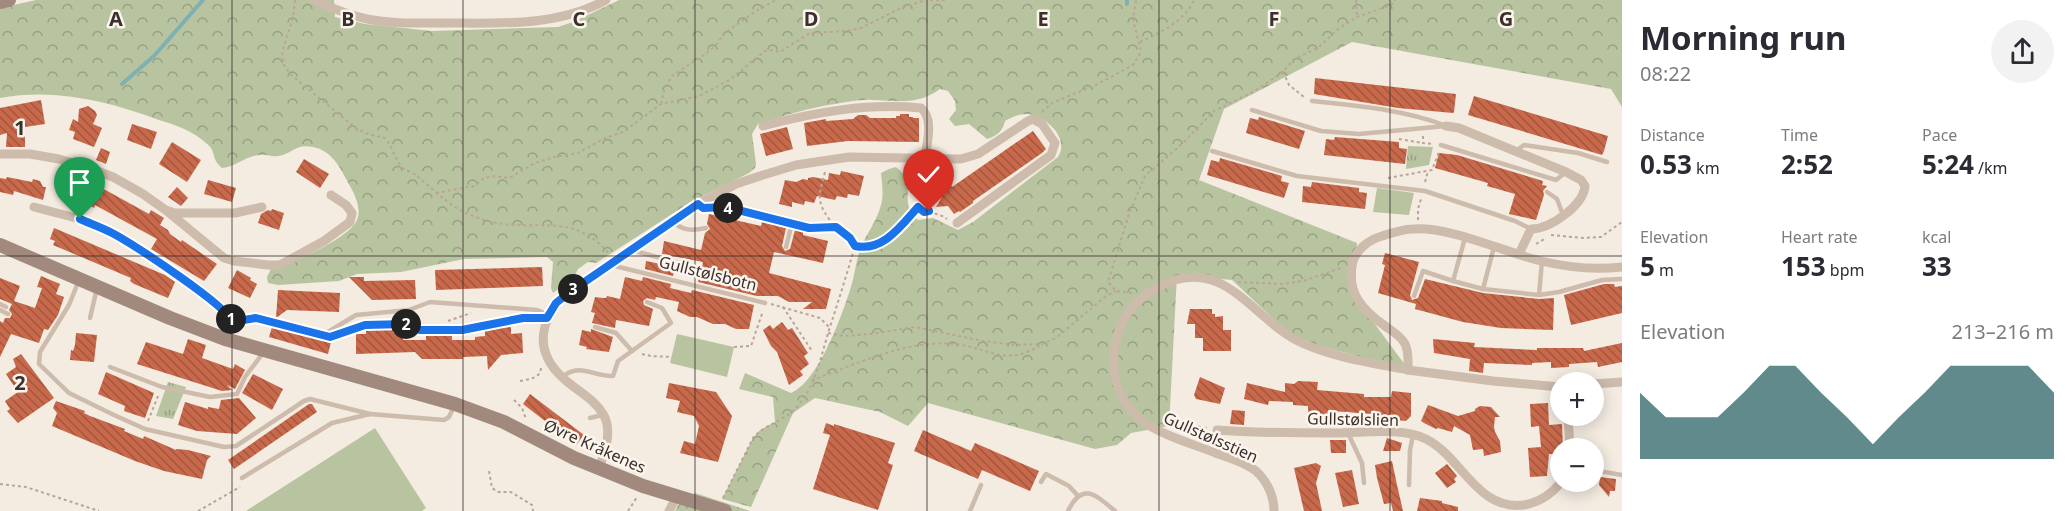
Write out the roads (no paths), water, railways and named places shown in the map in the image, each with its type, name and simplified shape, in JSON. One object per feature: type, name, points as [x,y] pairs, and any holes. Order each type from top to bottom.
[{"type":"main road","points":[[0,2],[9,0]]},
{"type":"main road","name":"Øvre Kråkenes","points":[[0,245],[97,288],[225,339],[455,404],[504,422],[574,458],[643,486],[676,496],[724,505]]},
{"type":"street","points":[[315,0],[351,15],[392,22],[542,20],[574,14],[603,1]]},
{"type":"street","points":[[763,126],[806,115],[869,106],[921,108],[927,114],[928,125],[925,158]]},
{"type":"street","name":"Gullstølsbotn","points":[[547,318],[556,303],[567,294],[698,204],[736,184],[796,165],[849,157],[970,158],[1019,126],[1034,119],[1042,124],[1055,143],[1051,155],[957,223]]},
{"type":"street","points":[[1446,126],[1459,128],[1516,150],[1566,172],[1581,180],[1585,186],[1584,194],[1578,203],[1563,215],[1539,229],[1531,229],[1518,255]]},
{"type":"street","points":[[0,154],[30,154],[84,166],[131,187],[167,211],[224,258],[272,266],[280,265],[324,241],[350,222],[352,213],[346,205],[331,195]]},
{"type":"street","points":[[34,207],[73,217],[113,233],[147,254],[230,316],[232,322],[225,339]]},
{"type":"street","points":[[167,211],[235,213],[262,207]]},
{"type":"street","points":[[1550,386],[1408,370],[1409,356],[1405,343],[1372,317],[1359,303],[1352,288],[1352,265],[1362,247],[1375,238],[1393,232],[1413,229],[1436,230],[1518,255],[1572,267],[1622,267]]},
{"type":"street","name":"Gullstølsstien","points":[[1274,511],[1268,485],[1254,470],[1166,434],[1140,419],[1123,398],[1115,381],[1113,356],[1118,332],[1128,311],[1144,295],[1167,283],[1189,278],[1209,279],[1228,287],[1247,300],[1279,329],[1301,343],[1330,353],[1408,370]]},
{"type":"street","points":[[547,318],[543,335],[544,346],[552,367],[604,414],[607,435],[599,468]]},
{"type":"street","points":[[1604,383],[1622,382]]},
{"type":"street","name":"Gullstølslien","points":[[1216,430],[1258,433],[1371,432],[1413,435],[1426,439],[1445,451],[1485,497],[1501,506],[1517,507],[1533,504],[1551,492]]},
{"type":"street","points":[[669,511],[676,496]]},
{"type":"lane","points":[[1312,101],[1386,109],[1419,116],[1446,126]]},
{"type":"lane","points":[[1252,110],[1321,131],[1359,134],[1446,126]]},
{"type":"lane","points":[[1441,145],[1556,180],[1566,172]]},
{"type":"lane","points":[[1516,150],[1524,145],[1578,153],[1607,162]]},
{"type":"lane","points":[[1212,151],[1297,176],[1425,191],[1531,229]]},
{"type":"lane","points":[[1547,192],[1557,199],[1563,215]]},
{"type":"lane","points":[[698,204],[703,208],[726,207],[809,228]]},
{"type":"lane","points":[[672,221],[681,229],[693,231],[706,228]]},
{"type":"lane","points":[[786,247],[792,223]]},
{"type":"lane","points":[[1453,281],[1465,238]]},
{"type":"lane","points":[[1483,289],[1494,247]]},
{"type":"lane","points":[[631,250],[682,264]]},
{"type":"lane","points":[[1539,295],[1542,261]]},
{"type":"lane","name":"Gullstølsbotn","points":[[612,263],[765,303]]},
{"type":"lane","points":[[1414,296],[1423,270],[1483,289],[1539,295],[1602,280],[1622,279]]},
{"type":"lane","points":[[79,280],[69,305],[40,352],[39,364],[69,393],[145,429],[224,447],[236,446],[310,399],[370,414],[444,420],[449,417],[455,404]]},
{"type":"lane","points":[[90,318],[97,288]]},
{"type":"lane","points":[[323,335],[347,319],[365,313],[409,310],[430,302],[537,310],[547,318]]},
{"type":"lane","points":[[562,378],[570,371],[578,369],[613,376],[618,360],[671,323],[662,308],[647,302]]},
{"type":"lane","points":[[0,304],[6,307]]},
{"type":"lane","points":[[0,310],[8,314]]},
{"type":"lane","points":[[232,322],[256,318],[330,337],[365,325],[406,324],[420,330],[462,330],[523,318],[547,318]]},
{"type":"lane","points":[[595,327],[616,333],[632,351]]},
{"type":"lane","points":[[110,367],[162,387],[210,397],[237,394],[245,377],[265,351]]},
{"type":"lane","points":[[242,478],[332,423],[370,414]]},
{"type":"lane","points":[[590,418],[604,414]]},
{"type":"lane","points":[[1348,433],[1362,463],[1364,483]]},
{"type":"lane","points":[[1409,485],[1413,435]]},
{"type":"lane","points":[[1604,472],[1622,475]]},
{"type":"lane","points":[[1041,482],[1046,474],[1069,486],[1078,496]]},
{"type":"lane","points":[[969,511],[981,485]]},
{"type":"lane","points":[[1068,511],[1078,496],[1084,493],[1096,495],[1115,511]]},
{"type":"waterway","points":[[122,84],[154,56],[203,0]]}]
